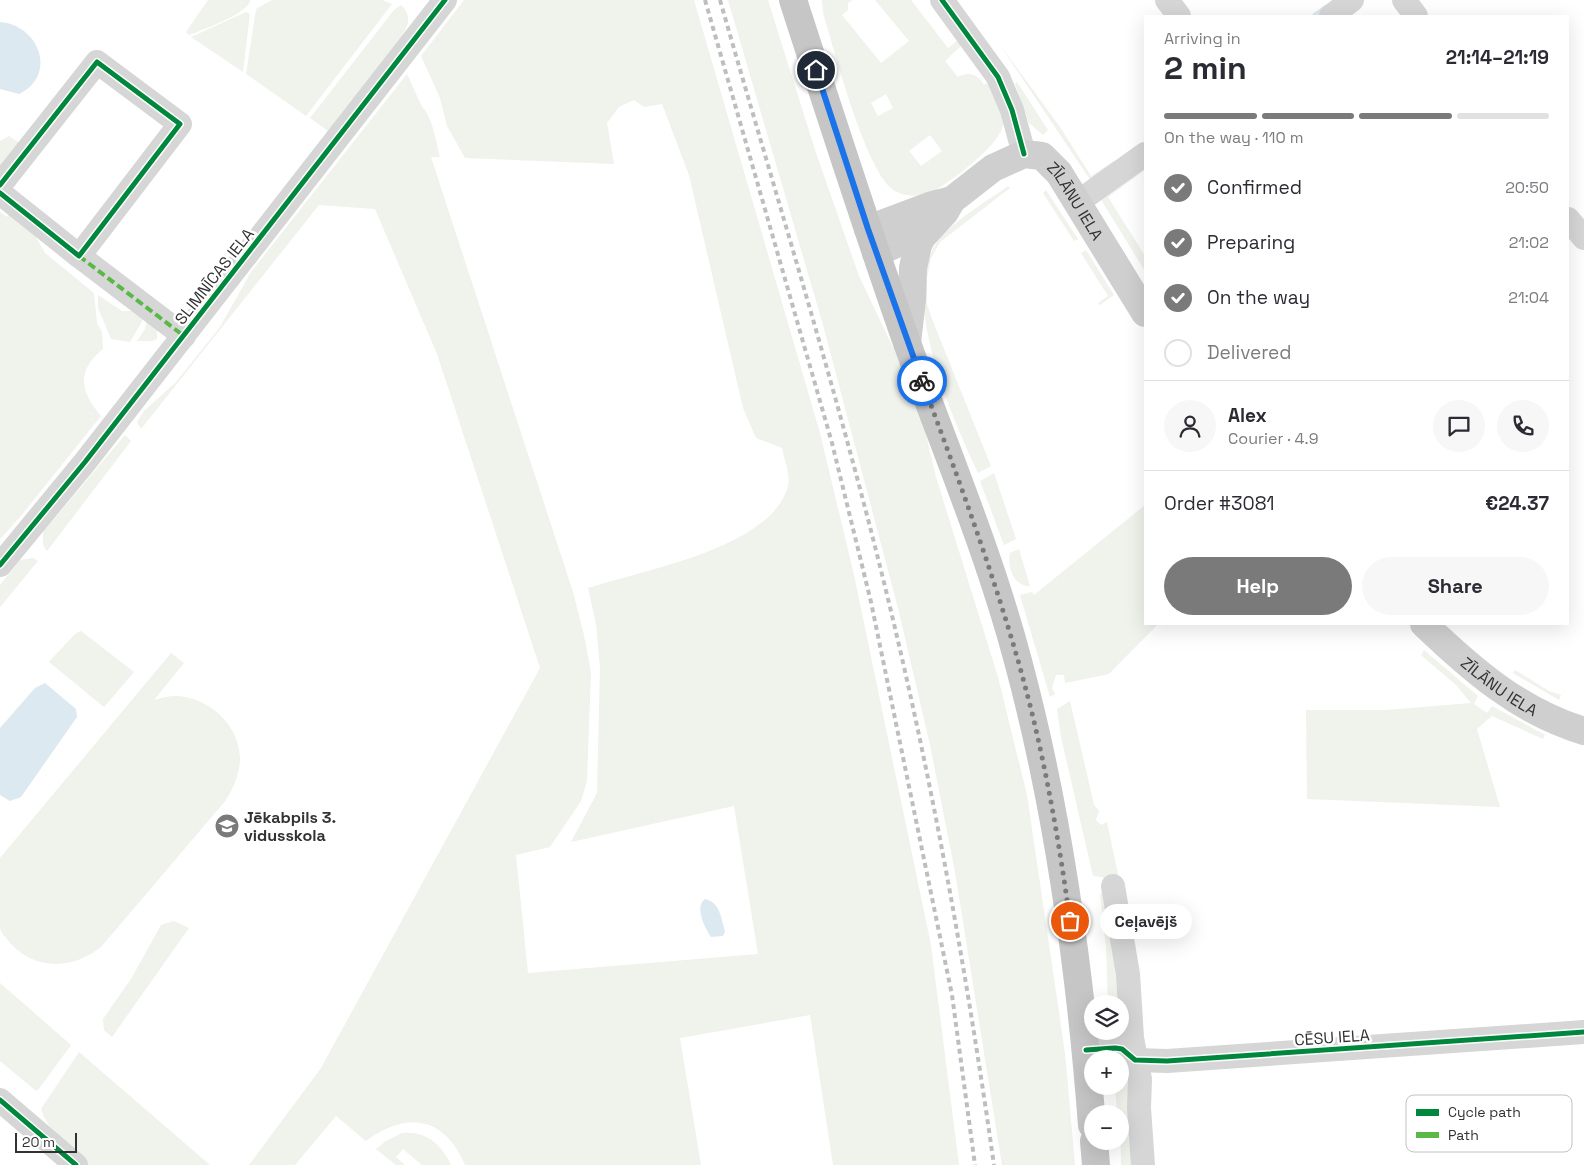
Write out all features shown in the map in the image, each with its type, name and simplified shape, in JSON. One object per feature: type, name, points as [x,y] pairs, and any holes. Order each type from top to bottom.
[{"type":"highway","points":[[793,0],[872,241],[981,542],[1018,659],[1055,825],[1075,953],[1086,1050]]},
{"type":"highway","points":[[1095,1150],[1096,1165]]},
{"type":"main road","name":"ZĪLĀNU IELA","points":[[907,342],[915,255],[922,237],[945,212],[952,200],[993,168],[1024,154],[1036,154],[1047,159],[1078,202],[1144,311]]},
{"type":"main road","name":"ZĪLĀNU IELA","points":[[872,241],[932,205],[952,200]]},
{"type":"main road","name":"ZĪLĀNU IELA","points":[[872,241],[927,230]]},
{"type":"main road","name":"ZĪLĀNU IELA","points":[[1425,625],[1466,664],[1497,688],[1523,705],[1584,732]]},
{"type":"street","points":[[942,0],[998,77],[1012,110],[1024,154]]},
{"type":"street","points":[[1167,0],[1178,15]]},
{"type":"street","points":[[1332,15],[1352,0]]},
{"type":"street","points":[[1404,0],[1415,15]]},
{"type":"street","name":"SLIMNĪCAS IELA","points":[[0,565],[184,336],[441,1]]},
{"type":"street","points":[[0,185],[97,62],[180,124],[79,256]]},
{"type":"street","points":[[1078,202],[1144,155]]},
{"type":"street","points":[[0,193],[184,336]]},
{"type":"street","points":[[1569,220],[1584,238]]},
{"type":"street","points":[[1113,886],[1128,974],[1136,1060],[1140,1079],[1139,1108],[1143,1165]]},
{"type":"street","name":"CĒSU IELA","points":[[1129,1055],[1136,1060],[1167,1061],[1584,1032]]},
{"type":"street","name":"CĒSU IELA","points":[[1086,1050],[1115,1048],[1120,1050]]},
{"type":"street","points":[[0,1100],[76,1165]]},
{"type":"shaded area","points":[[208,0],[250,1],[247,6],[233,16],[189,35],[186,32]]},
{"type":"shaded area","points":[[272,0],[382,0],[392,4],[306,116],[246,74],[256,9]]},
{"type":"shaded area","points":[[464,0],[694,0],[820,433],[854,575],[931,945],[959,1165],[833,1165],[810,1015],[680,1038],[701,1165],[465,1165],[446,1136],[435,1128],[423,1123],[410,1122],[396,1125],[381,1131],[366,1141],[336,1116],[295,1165],[249,1165],[321,1068],[540,668],[437,354],[375,209],[319,205],[141,429],[137,422],[144,411],[176,382],[220,327],[251,272],[407,74],[434,130],[440,157],[431,157],[573,592],[591,672],[587,781],[581,801],[550,847],[516,855],[528,973],[758,954],[734,806],[571,842],[597,793],[600,668],[596,624],[588,588],[703,554],[732,541],[758,526],[777,507],[788,486],[788,472],[782,448],[756,438],[743,408],[689,175],[662,104],[644,107],[634,100],[619,107],[607,123],[614,164],[465,158],[447,126],[440,98],[421,56]]},
{"type":"shaded area","points":[[728,0],[768,0],[815,150],[859,276],[908,379],[924,426],[936,477],[998,677],[1027,795],[1065,1053],[1075,1165],[1002,1165],[955,872],[930,745],[899,612],[823,325]]},
{"type":"shaded area","points":[[822,0],[852,0],[848,3],[848,10],[842,15],[881,63],[909,41],[875,0],[911,0],[948,48],[958,40],[961,46],[945,61],[958,77],[969,74],[976,76],[984,85],[988,82],[998,103],[1003,120],[1000,133],[993,143],[972,164],[948,182],[929,193],[910,196],[892,189],[881,176],[861,133],[823,13]],"holes":[[[886,94],[893,108],[878,116],[871,103]],[[930,135],[942,151],[921,166],[909,151]]]},
{"type":"shaded area","points":[[401,5],[405,9],[408,18],[403,34],[328,131],[310,118],[394,10]]},
{"type":"shaded area","points":[[246,12],[250,14],[243,72],[191,37]]},
{"type":"shaded area","points":[[0,22],[14,25],[25,32],[39,52],[40,64],[38,75],[31,86],[19,94],[0,89]]},
{"type":"shaded area","points":[[1000,45],[1060,127],[1091,176],[1114,161],[1117,164],[1091,181]]},
{"type":"shaded area","points":[[1017,82],[1048,130],[1043,135],[1029,123],[1015,84]]},
{"type":"shaded area","points":[[9,136],[21,144],[0,171],[0,141]]},
{"type":"shaded area","points":[[1144,166],[1144,171],[1108,197],[1144,254],[1144,269],[1100,198]]},
{"type":"shaded area","points":[[1008,186],[1010,188],[940,242],[931,258],[927,278],[927,304],[932,319],[991,466],[978,473],[944,391],[926,325],[923,294],[927,266],[937,242],[951,227]]},
{"type":"shaded area","points":[[1046,190],[1078,239],[1074,241],[1043,193]]},
{"type":"shaded area","points":[[12,210],[28,223],[45,253],[94,293],[97,323],[102,332],[103,349],[88,365],[84,381],[85,390],[101,416],[0,539],[0,212],[7,217]]},
{"type":"shaded area","points":[[1086,250],[1114,295],[1100,305],[1098,303],[1108,296],[1081,253]]},
{"type":"shaded area","points":[[98,295],[122,311],[134,311],[144,318],[130,342],[111,339],[98,308]]},
{"type":"shaded area","points":[[147,320],[157,330],[157,339],[137,341],[145,329]]},
{"type":"shaded area","points":[[125,435],[131,441],[47,551],[43,545],[43,532]]},
{"type":"shaded area","points":[[994,473],[1016,539],[1004,545],[980,481]]},
{"type":"shaded area","points":[[1144,506],[1144,625],[1157,625],[1109,674],[1065,683],[1064,675],[1056,675],[1052,688],[1055,694],[1050,697],[1020,595],[1032,592],[1034,595]]},
{"type":"shaded area","points":[[1019,549],[1030,586],[1016,580],[1011,570],[1010,553]]},
{"type":"shaded area","points":[[33,558],[38,561],[0,607],[0,585],[20,560]]},
{"type":"shaded area","points":[[81,631],[134,672],[104,707],[49,662],[76,633]]},
{"type":"shaded area","points":[[1424,650],[1478,696],[1474,704],[1487,713],[1492,706],[1545,735],[1543,739],[1492,716],[1477,729],[1500,807],[1307,799],[1306,710],[1386,710],[1471,703],[1456,685],[1421,655]]},
{"type":"shaded area","points":[[171,653],[184,663],[154,700],[173,696],[189,698],[211,708],[221,716],[229,726],[239,748],[240,761],[233,786],[226,800],[101,947],[79,960],[67,963],[43,963],[32,959],[21,953],[11,944],[0,928],[0,858]]},
{"type":"shaded area","points":[[1515,670],[1549,691],[1561,695],[1559,700],[1513,673]]},
{"type":"shaded area","points":[[45,683],[76,709],[77,717],[21,797],[10,801],[0,795],[0,728],[35,688]]},
{"type":"shaded area","points":[[1070,701],[1094,805],[1099,811],[1096,820],[1101,825],[1107,822],[1119,879],[1111,882],[1102,877],[1093,876],[1061,737],[1057,709]]},
{"type":"shaded area","points":[[1102,890],[1107,894],[1119,995],[1108,995],[1106,948],[1100,895]]},
{"type":"shaded area","points":[[705,899],[714,903],[719,911],[725,931],[723,936],[711,937],[706,928],[700,912],[700,907]]},
{"type":"shaded area","points":[[174,921],[189,928],[112,1037],[104,1030],[103,1019],[131,979],[161,925]]},
{"type":"shaded area","points":[[0,983],[71,1045],[38,1090],[35,1090],[0,1061]]},
{"type":"shaded area","points":[[79,1052],[210,1165],[87,1165],[54,1133],[41,1109]]},
{"type":"shaded area","points":[[1129,1084],[1136,1165],[1121,1165],[1121,1150],[1129,1150],[1129,1105],[1116,1105],[1116,1095],[1129,1095]]},
{"type":"shaded area","points":[[402,1133],[418,1134],[432,1140],[451,1165],[422,1165],[403,1149],[396,1157],[405,1165],[396,1165],[376,1149],[386,1141]]},
{"type":"waterway","points":[[1316,15],[1326,8]]},
{"type":"railway","points":[[705,0],[832,443],[871,602],[952,995],[975,1165]]},
{"type":"railway","points":[[720,0],[829,376],[889,603],[935,813],[973,1024],[994,1165]]},
{"type":"marked path","points":[[79,256],[184,336]]},
{"type":"cycle path","points":[[0,565],[85,462],[445,0]]},
{"type":"cycle path","points":[[942,0],[998,77],[1012,110],[1024,154]]},
{"type":"cycle path","points":[[0,185],[97,62],[180,124],[79,256],[0,193]]},
{"type":"cycle path","points":[[1129,1055],[1135,1060],[1167,1061],[1584,1032]]},
{"type":"cycle path","points":[[1086,1050],[1115,1048],[1123,1050]]},
{"type":"cycle path","points":[[0,1100],[76,1165]]},
{"type":"way so far","points":[[922,381],[981,542],[1018,659],[1044,768],[1070,921]]},
{"type":"place","name":"Jēkabpils 3. vidusskola","points":[[227,826]]},
{"type":"place","name":"Ceļavējš","points":[[1070,921]]},
{"type":"route","points":[[816,70],[868,229],[922,381]]}]
